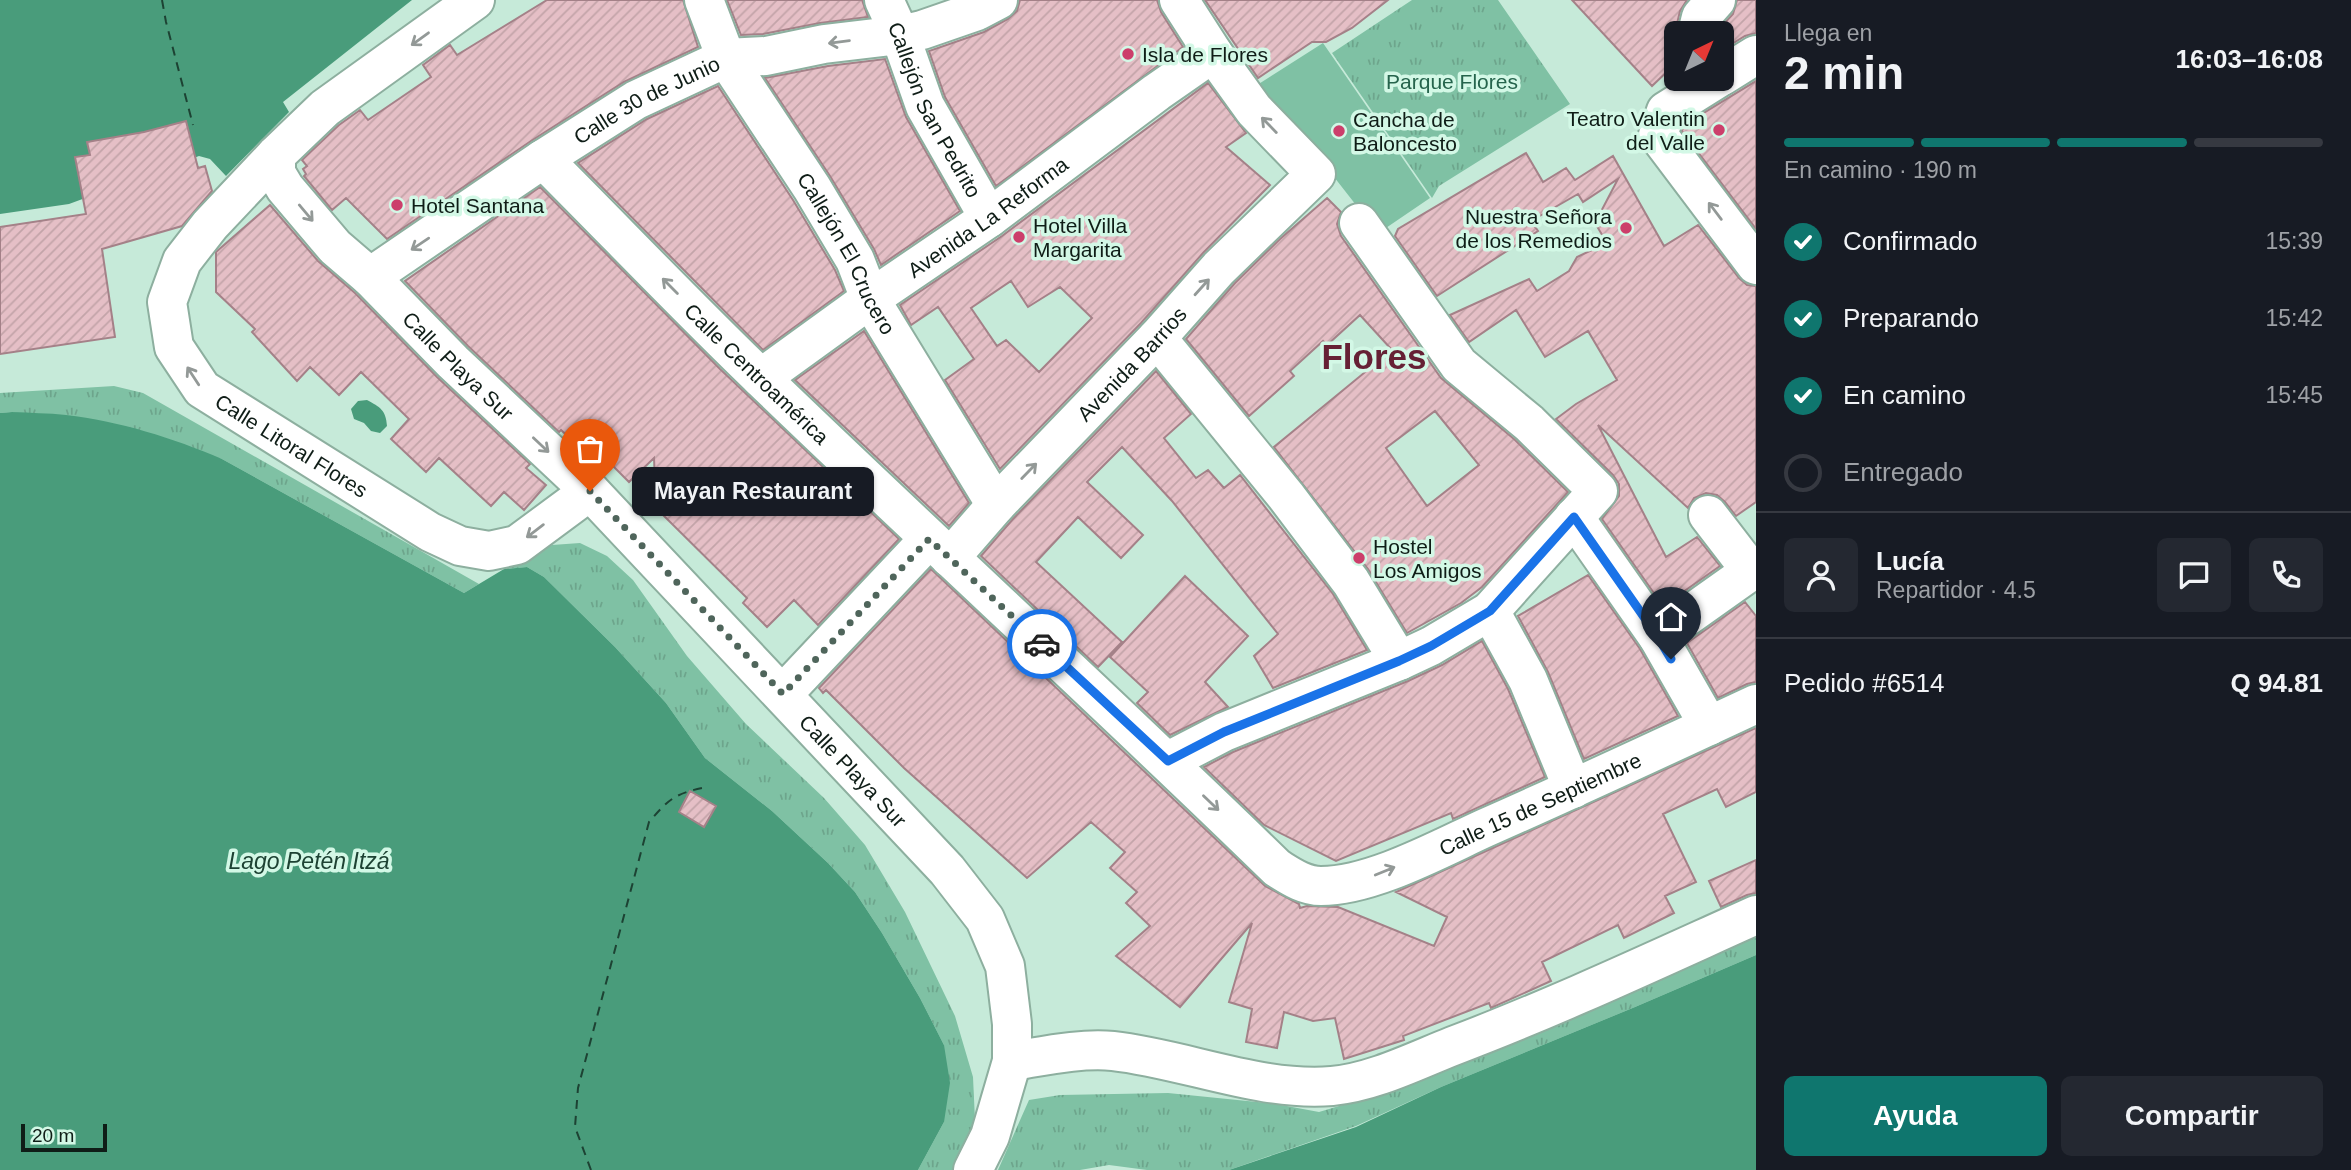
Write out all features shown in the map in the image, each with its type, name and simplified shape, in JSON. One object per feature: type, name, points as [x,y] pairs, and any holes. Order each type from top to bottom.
[{"type":"street","name":"Calle Litoral Flores","points":[[475,0],[325,108],[210,225],[182,261],[167,302],[174,347],[202,389],[430,532],[460,546],[489,551],[517,545],[590,491]]},
{"type":"street","name":"Callejón El Crucero","points":[[704,0],[726,58],[812,188],[855,260],[870,299],[996,505]]},
{"type":"street","name":"Callejón San Pedrito","points":[[884,0],[900,35],[925,106],[989,218]]},
{"type":"street","name":"Calle 30 de Junio","points":[[370,276],[543,159],[636,100],[726,58],[766,56],[824,44],[900,35],[977,11],[998,0]]},
{"type":"street","points":[[1700,21],[1716,0]]},
{"type":"street","points":[[1183,2],[1213,53]]},
{"type":"street","name":"Avenida Barrios","points":[[783,694],[940,548],[996,505],[1157,338],[1219,268],[1316,174],[1254,110],[1213,53]]},
{"type":"street","name":"Avenida La Reforma","points":[[761,378],[989,218],[1213,53]]},
{"type":"street","points":[[1734,67],[1756,55]]},
{"type":"street","points":[[1694,91],[1666,111],[1658,135],[1756,265]]},
{"type":"street","name":"Calle Playa Sur","points":[[276,155],[276,173],[285,188],[335,247],[370,276],[453,362],[590,491],[947,870],[985,919],[1005,966],[1012,1024],[1012,1061],[990,1136],[973,1170]]},
{"type":"street","name":"Calle Centroamérica","points":[[543,159],[761,378],[1168,761],[1277,868],[1298,881],[1319,886]]},
{"type":"street","points":[[1359,223],[1459,365],[1529,423],[1586,504],[1709,726]]},
{"type":"street","points":[[1157,338],[1286,496],[1351,582],[1399,661]]},
{"type":"street","points":[[1168,761],[1224,732],[1399,661],[1431,646],[1490,611],[1586,504]]},
{"type":"street","points":[[1658,637],[1751,571],[1708,515]]},
{"type":"street","points":[[1490,611],[1528,680],[1573,789]]},
{"type":"street","name":"Calle 15 de Septiembre","points":[[1319,886],[1371,877],[1425,855],[1756,704]]},
{"type":"street","points":[[1012,1061],[1059,1054],[1109,1051],[1153,1057],[1287,1086],[1333,1086],[1372,1078],[1497,1029],[1756,915]]},
{"type":"green space","name":"Parque Flores","points":[[1412,0],[1498,0],[1570,104],[1439,186],[1432,198],[1332,53]]},
{"type":"green space","name":"Cancha de Baloncesto","points":[[1323,43],[1430,198],[1380,232],[1374,228],[1309,145],[1254,87]]},
{"type":"green space","points":[[114,386],[143,393],[479,584],[464,593],[222,459],[12,412],[0,413],[0,393]]},
{"type":"green space","points":[[580,543],[607,556],[633,580],[687,656],[746,724],[824,798],[865,845],[905,912],[955,1016],[973,1077],[975,1120],[961,1162],[955,1170],[918,1170],[944,1122],[944,1045],[920,998],[855,892],[772,811],[705,758],[666,703],[615,647],[544,577],[527,567],[504,569],[515,561],[552,545]]},
{"type":"green space","points":[[1756,928],[1756,955],[1441,1087],[1356,1126],[1229,1170],[1147,1170],[1109,1165],[1080,1170],[998,1170],[1029,1100],[1060,1095],[1168,1093],[1276,1104],[1319,1112],[1386,1092]]},
{"type":"water","points":[[0,0],[412,0],[283,102],[289,112],[226,176],[210,159],[199,156],[69,204],[0,214]]},
{"type":"water","points":[[367,400],[384,413],[387,426],[380,433],[371,431],[364,423],[354,419],[351,409],[358,401]]},
{"type":"water","name":"Lago Petén Itzá","points":[[0,413],[66,415],[106,421],[146,431],[203,451],[464,593],[504,569],[527,567],[544,577],[615,647],[666,703],[705,758],[772,811],[828,863],[855,892],[882,933],[944,1045],[950,1083],[944,1122],[918,1170],[0,1170]]},
{"type":"water","points":[[1756,955],[1756,1170],[1229,1170],[1356,1127],[1441,1087]]},
{"type":"building","points":[[547,0],[683,0],[698,47],[624,82],[531,141],[387,239],[346,198],[332,210],[304,176],[306,174],[303,169],[307,166],[302,160],[339,125],[360,110],[368,120],[431,77],[423,65],[450,45],[457,55]]},
{"type":"building","points":[[727,0],[862,0],[868,17],[741,35]]},
{"type":"building","points":[[1020,0],[1157,0],[1161,12],[1183,47],[996,186],[945,97],[929,51],[984,32],[1008,19],[1017,11]]},
{"type":"building","points":[[1205,0],[1388,0],[1352,28],[1326,42],[1312,42],[1258,78]]},
{"type":"building","points":[[1572,0],[1687,0],[1678,21],[1664,21],[1664,74],[1652,86]]},
{"type":"building","points":[[1737,0],[1756,0],[1756,33],[1734,43],[1734,21],[1727,21],[1733,14]]},
{"type":"building","points":[[885,59],[906,117],[960,211],[881,265],[830,176],[765,78]]},
{"type":"building","name":"Teatro Valentin del Valle","points":[[1756,81],[1756,229],[1682,131],[1684,125]]},
{"type":"building","points":[[1208,83],[1246,133],[1226,147],[1270,185],[1000,469],[945,380],[974,359],[938,307],[911,325],[900,305],[1002,236]],"holes":[[[1011,281],[1028,307],[1060,287],[1092,318],[1039,372],[1006,340],[997,346],[971,308]]]},
{"type":"building","points":[[718,86],[793,200],[835,270],[844,291],[763,350],[578,163],[647,119]]},
{"type":"building","points":[[186,121],[198,168],[205,166],[212,191],[182,226],[102,249],[115,337],[0,354],[0,227],[86,214],[75,157],[90,155],[87,142]]},
{"type":"building","points":[[1526,153],[1543,182],[1566,168],[1575,180],[1613,156],[1664,246],[1698,225],[1739,278],[1747,285],[1756,286],[1756,502],[1736,516],[1717,495],[1706,493],[1694,498],[1688,508],[1598,425],[1666,557],[1697,537],[1720,566],[1663,606],[1602,519],[1619,496],[1619,484],[1556,419],[1617,380],[1588,331],[1545,357],[1516,310],[1469,342],[1450,315],[1529,279],[1537,291],[1569,271],[1577,257],[1607,243],[1595,223],[1618,179],[1583,202],[1578,194],[1531,221],[1538,231],[1437,296],[1395,236],[1398,229]]},
{"type":"building","points":[[540,187],[720,369],[899,539],[818,625],[794,600],[767,627],[743,603],[747,598],[656,508],[654,458],[629,482],[610,463],[607,467],[583,443],[579,447],[561,430],[559,432],[468,346],[405,281]]},
{"type":"building","points":[[1327,198],[1341,212],[1337,224],[1341,236],[1441,378],[1514,439],[1568,492],[1482,587],[1461,603],[1407,633],[1368,569],[1274,447],[1392,350],[1360,315],[1327,345],[1323,341],[1290,371],[1294,376],[1249,416],[1186,339],[1235,283]],"holes":[[[1435,411],[1479,465],[1427,506],[1386,448]]]},
{"type":"building","points":[[270,205],[318,261],[355,293],[437,377],[530,464],[526,468],[546,485],[524,510],[504,492],[491,506],[439,458],[426,472],[391,439],[409,419],[361,372],[339,395],[310,367],[297,381],[252,332],[255,329],[216,292],[216,252]]},
{"type":"building","points":[[864,331],[969,503],[949,526],[795,380]]},
{"type":"building","points":[[1156,371],[1191,414],[1164,438],[1196,478],[1208,470],[1224,488],[1240,475],[1333,594],[1367,650],[1273,688],[1254,656],[1278,634],[1172,501],[1122,447],[1087,482],[1143,535],[1121,558],[1078,517],[1036,562],[1122,642],[1098,667],[981,556],[1012,520]]},
{"type":"building","points":[[931,569],[1265,886],[1299,904],[1300,908],[1338,907],[1434,946],[1447,917],[1396,892],[1756,728],[1756,792],[1726,807],[1717,789],[1663,814],[1696,882],[1665,896],[1674,913],[1624,938],[1618,925],[1542,962],[1551,981],[1491,1008],[1489,1003],[1403,1036],[1404,1040],[1344,1059],[1335,1018],[1313,1021],[1284,1012],[1277,1048],[1246,1042],[1252,1009],[1229,1002],[1252,923],[1180,1007],[1116,956],[1150,926],[1126,903],[1137,892],[1110,868],[1125,852],[1091,822],[1027,878],[904,768],[826,690],[823,693],[819,688]]},
{"type":"building","points":[[1588,575],[1640,649],[1678,716],[1584,759],[1548,672],[1518,616]]},
{"type":"building","points":[[1185,576],[1248,636],[1205,682],[1228,707],[1170,735],[1137,703],[1148,692],[1110,657]]},
{"type":"building","points":[[1745,602],[1756,616],[1756,682],[1718,698],[1687,643]]},
{"type":"building","points":[[1482,641],[1508,689],[1545,777],[1453,819],[1451,813],[1336,861],[1264,825],[1204,767],[1233,752],[1408,681]]},
{"type":"building","points":[[690,791],[716,806],[704,827],[679,812]]},
{"type":"building","points":[[1756,860],[1756,893],[1721,907],[1709,881]]},
{"type":"ferry route","points":[[162,0],[193,125]]},
{"type":"ferry route","points":[[591,1170],[575,1127],[578,1088],[649,822],[672,799],[702,788]]},
{"type":"way so far","points":[[590,491],[783,694],[929,539],[1042,644]]},
{"type":"place","name":"Isla de Flores","points":[[1128,54]]},
{"type":"place","name":"Teatro Valentin del Valle","points":[[1719,130]]},
{"type":"place","name":"Cancha de Baloncesto","points":[[1339,131]]},
{"type":"place","name":"Hotel Santana","points":[[397,205]]},
{"type":"place","name":"Nuestra Señora de los Remedios","points":[[1626,228]]},
{"type":"place","name":"Hotel Villa Margarita","points":[[1019,237]]},
{"type":"place","name":"Mayan Restaurant","points":[[590,491]]},
{"type":"place","name":"Hostel Los Amigos","points":[[1359,558]]},
{"type":"district","name":"Flores","points":[[1374,356]]},
{"type":"route","points":[[1042,644],[1168,761],[1224,732],[1399,661],[1431,646],[1490,611],[1574,517],[1671,659]]}]
